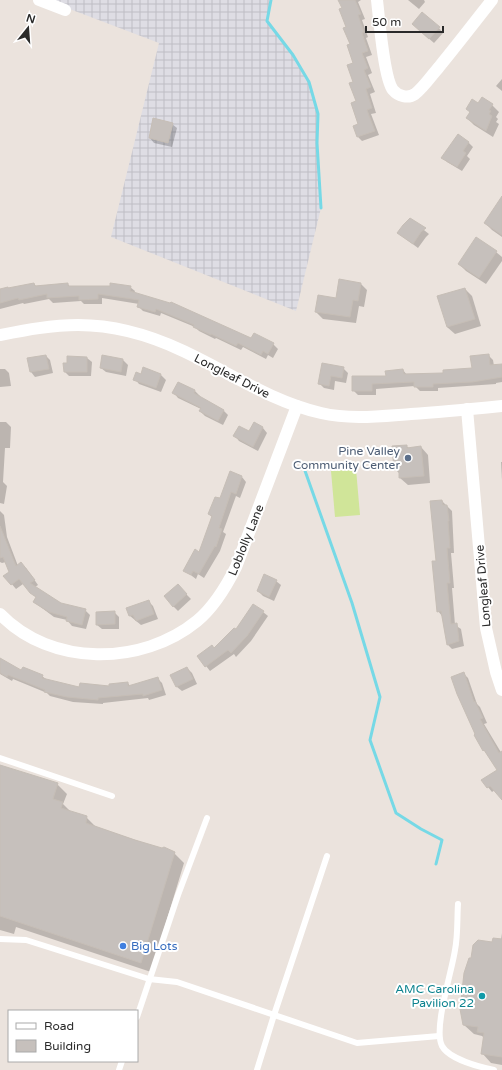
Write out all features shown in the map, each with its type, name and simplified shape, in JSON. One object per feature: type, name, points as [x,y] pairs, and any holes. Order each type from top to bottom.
[{"type":"street","points":[[38,0],[65,10]]},
{"type":"street","points":[[377,0],[386,64],[391,85],[393,90],[400,95],[410,96],[415,94],[430,77],[492,0]]},
{"type":"street","name":"Longleaf Drive","points":[[0,335],[49,327],[78,325],[94,326],[138,334],[180,350],[269,395],[297,406],[330,415],[376,417],[502,406]]},
{"type":"street","name":"Loblolly Lane","points":[[0,614],[20,630],[37,640],[77,653],[97,655],[117,654],[137,650],[165,641],[183,632],[198,620],[214,603],[226,586],[236,567],[297,406]]},
{"type":"street","name":"Longleaf Drive","points":[[467,410],[486,628],[496,672],[502,690]]},
{"type":"lane","points":[[0,758],[112,796]]},
{"type":"lane","points":[[138,1014],[180,889],[207,818]]},
{"type":"lane","points":[[257,1070],[327,856]]},
{"type":"lane","points":[[458,904],[455,949],[439,1036],[443,1047],[458,1059],[494,1070]]},
{"type":"lane","points":[[0,939],[26,940],[150,979],[177,982],[356,1042],[439,1036]]},
{"type":"shaded area","points":[[46,0],[271,0],[267,21],[293,55],[309,82],[318,114],[317,143],[321,208],[296,311],[111,237],[159,43]]},
{"type":"green space","points":[[356,469],[360,515],[335,517],[331,471]]},
{"type":"building","points":[[338,0],[355,0],[361,14],[358,15],[364,32],[362,33],[368,51],[362,53],[368,68],[364,70],[371,87],[366,89],[372,108],[367,110],[375,131],[357,137],[353,126],[358,124],[351,103],[356,101],[349,83],[353,82],[347,65],[353,63],[347,45],[350,44],[343,28],[346,27],[339,9],[342,8]]},
{"type":"building","points":[[422,12],[440,27],[429,39],[412,24]]},
{"type":"building","points":[[482,97],[493,104],[489,110],[491,111],[489,114],[492,116],[486,131],[466,118],[470,112],[466,109],[472,99],[478,103]]},
{"type":"building","points":[[153,118],[173,123],[168,143],[149,138]]},
{"type":"building","points":[[458,134],[469,142],[463,151],[466,153],[457,167],[441,158]]},
{"type":"building","points":[[502,196],[502,235],[484,223]]},
{"type":"building","points":[[410,218],[426,228],[421,232],[413,244],[397,233]]},
{"type":"building","points":[[476,237],[497,251],[479,278],[458,264]]},
{"type":"building","points":[[339,279],[361,283],[358,301],[353,300],[350,317],[315,312],[318,295],[336,298]]},
{"type":"building","points":[[34,283],[35,286],[68,283],[68,286],[110,286],[110,283],[131,286],[130,291],[170,303],[171,302],[251,338],[254,333],[274,343],[268,354],[263,351],[261,355],[238,343],[236,346],[193,327],[194,325],[156,309],[155,312],[137,307],[139,300],[98,294],[98,299],[79,300],[79,296],[47,298],[47,294],[19,300],[18,298],[0,303],[0,289]]},
{"type":"building","points":[[465,288],[475,319],[447,327],[437,296]]},
{"type":"building","points":[[489,354],[490,365],[502,364],[502,377],[472,382],[433,384],[433,387],[414,387],[414,382],[372,384],[372,391],[352,391],[352,376],[386,376],[385,371],[403,369],[404,374],[443,373],[443,370],[472,368],[470,356]]},
{"type":"building","points":[[46,355],[49,369],[30,372],[27,358]]},
{"type":"building","points":[[102,355],[123,359],[121,372],[100,368]]},
{"type":"building","points":[[67,356],[87,357],[87,372],[64,372],[63,363],[67,363]]},
{"type":"building","points":[[322,363],[344,367],[342,378],[331,376],[329,386],[318,384]]},
{"type":"building","points":[[143,367],[161,374],[156,388],[133,380],[136,372],[141,374]]},
{"type":"building","points":[[178,382],[195,390],[194,393],[224,410],[218,421],[199,411],[201,408],[172,393]]},
{"type":"building","points":[[254,422],[263,427],[253,447],[233,436],[239,426],[249,431]]},
{"type":"building","name":"Pine Valley Community Center","points":[[407,445],[407,448],[421,446],[424,476],[399,478],[399,469],[394,470],[392,446]]},
{"type":"building","points":[[230,471],[242,476],[236,494],[231,492],[219,528],[222,529],[216,547],[215,546],[199,574],[193,571],[191,575],[183,571],[195,549],[199,552],[212,516],[208,514],[215,497],[220,498]]},
{"type":"building","points":[[442,500],[443,505],[447,505],[449,521],[450,548],[447,548],[450,583],[447,583],[451,624],[457,623],[459,641],[447,645],[441,611],[437,612],[432,561],[436,561],[430,501]]},
{"type":"building","points":[[0,526],[16,566],[21,562],[35,580],[30,583],[61,603],[86,609],[82,625],[66,621],[67,617],[49,612],[33,602],[36,597],[30,593],[19,579],[11,585],[3,576],[9,572],[3,557],[0,558]]},
{"type":"building","points":[[264,574],[277,580],[269,597],[257,591]]},
{"type":"building","points":[[178,584],[187,594],[173,607],[164,596]]},
{"type":"building","points":[[149,600],[154,614],[136,621],[133,615],[129,616],[126,608]]},
{"type":"building","points":[[253,604],[264,611],[247,636],[231,653],[228,650],[205,667],[197,656],[212,645],[214,648],[234,628],[236,629]]},
{"type":"building","points":[[115,611],[115,624],[96,625],[96,612]]},
{"type":"building","points":[[0,658],[21,670],[23,667],[43,675],[42,678],[79,687],[80,683],[109,686],[109,684],[128,682],[128,686],[158,677],[162,690],[143,696],[143,694],[98,698],[98,700],[67,697],[44,692],[45,690],[8,675],[7,677],[0,673]]},
{"type":"building","points":[[187,667],[193,679],[176,687],[170,675]]},
{"type":"building","points":[[464,672],[474,702],[475,701],[483,718],[480,719],[499,753],[502,751],[502,800],[490,786],[487,788],[481,780],[497,770],[484,750],[483,751],[474,735],[475,734],[451,677]]},
{"type":"building","points":[[0,765],[58,783],[53,799],[63,802],[61,808],[87,816],[86,823],[135,840],[162,848],[164,847],[175,852],[141,963],[0,916]]},
{"type":"building","name":"AMC Carolina Pavilion 22","points":[[493,938],[502,939],[502,1057],[481,1054],[484,1033],[477,1032],[478,1027],[463,1025],[460,1009],[464,973],[469,958],[471,958],[473,945],[478,940],[492,942]]},
{"type":"waterway","points":[[271,0],[267,21],[293,55],[309,82],[318,114],[317,143],[321,208]]},
{"type":"waterway","points":[[304,468],[352,603],[380,697],[370,740],[396,813],[442,840],[436,864]]},
{"type":"place","name":"Pine Valley Community Center","points":[[408,458]]},
{"type":"place","name":"Big Lots","points":[[123,946]]},
{"type":"place","name":"AMC Carolina Pavilion 22","points":[[482,996]]}]
